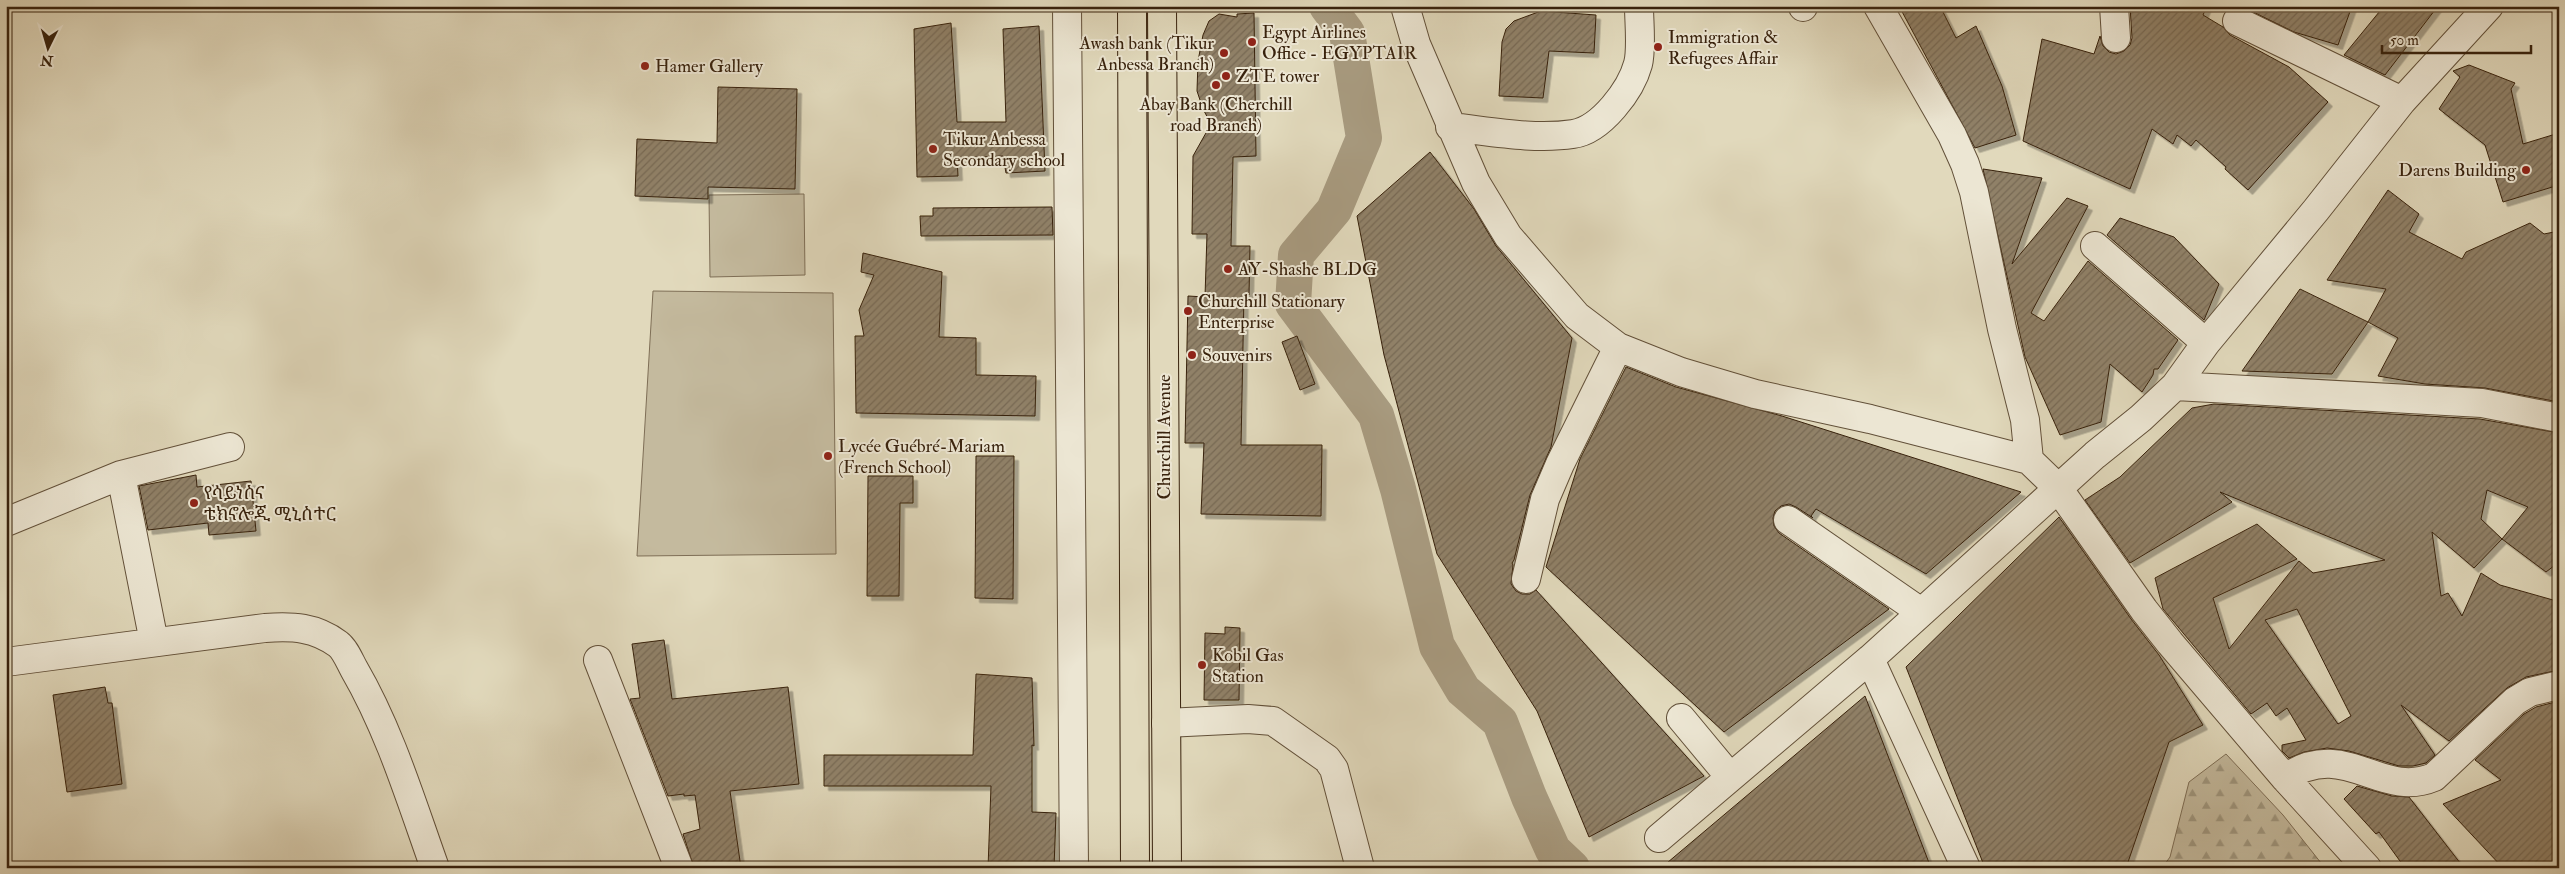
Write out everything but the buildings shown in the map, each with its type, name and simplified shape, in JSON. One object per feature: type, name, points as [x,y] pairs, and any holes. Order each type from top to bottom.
[{"type":"main road","name":"Churchill Avenue","points":[[1132,6],[1135,868]]},
{"type":"main road","name":"Churchill Avenue","points":[[1163,8],[1167,868]]},
{"type":"street","points":[[1068,6],[1074,868]]},
{"type":"street","points":[[1405,6],[1416,44],[1450,127],[1476,183],[1508,236],[1577,316],[1618,346],[1680,372],[1755,394],[1870,419],[2029,460],[2058,488],[2144,610],[2285,778],[2367,868]]},
{"type":"street","points":[[1450,127],[1526,135],[1574,134],[1600,120],[1625,95],[1639,63],[1639,6]]},
{"type":"street","points":[[1878,6],[1952,135],[1969,178],[2002,329],[2025,420],[2029,460]]},
{"type":"street","points":[[2114,6],[2116,38]]},
{"type":"street","points":[[1659,838],[1870,658],[2058,488],[2141,418],[2175,386],[2206,343],[2316,210],[2402,101],[2489,6]]},
{"type":"street","points":[[2238,21],[2402,101]]},
{"type":"street","points":[[2095,246],[2206,343]]},
{"type":"street","points":[[1526,579],[1545,499],[1560,464],[1618,346]]},
{"type":"street","points":[[2175,386],[2482,403],[2559,418]]},
{"type":"street","points":[[6,522],[121,476],[230,447]]},
{"type":"street","points":[[121,476],[154,642]]},
{"type":"street","points":[[1788,520],[1921,612]]},
{"type":"street","points":[[6,662],[154,642],[295,626],[316,631],[340,645],[368,694],[397,763],[435,868]]},
{"type":"street","points":[[1870,658],[1966,868]]},
{"type":"street","points":[[598,660],[679,868]]},
{"type":"street","points":[[2285,778],[2296,770],[2328,762],[2411,784],[2424,782],[2434,778],[2515,701],[2530,692],[2559,685]]},
{"type":"street","points":[[1682,718],[1730,777]]},
{"type":"street","points":[[1166,723],[1255,719],[1274,721],[1327,759],[1334,769],[1360,868]]},
{"type":"green space","points":[[804,194],[805,275],[710,277],[709,195]]},
{"type":"green space","points":[[653,291],[833,293],[836,554],[637,556]]},
{"type":"green space","points":[[2226,754],[2283,815],[2325,868],[2162,868],[2170,857],[2189,782]]},
{"type":"waterway","points":[[1327,6],[1347,33],[1364,138],[1334,210],[1296,255],[1293,304],[1376,415],[1398,489],[1437,646],[1463,690],[1500,722],[1529,797],[1553,850],[1572,868]]},
{"type":"place","name":"Egypt Airlines Office - EGYPTAIR","points":[[1252,42]]},
{"type":"place","name":"Immigration & Refugees Affair","points":[[1658,47]]},
{"type":"place","name":"Awash bank (Tikur Anbessa Branch)","points":[[1224,53]]},
{"type":"place","name":"Hamer Gallery","points":[[645,66]]},
{"type":"place","name":"ZTE tower","points":[[1226,76]]},
{"type":"place","name":"Abay Bank (Cherchill road Branch)","points":[[1216,85]]},
{"type":"place","name":"Tikur Anbessa Secondary school","points":[[933,149]]},
{"type":"place","name":"Darens Building","points":[[2526,170]]},
{"type":"place","name":"AY-Shashe BLDG","points":[[1228,269]]},
{"type":"place","name":"Churchill Stationary Enterprise","points":[[1188,311]]},
{"type":"place","name":"Souvenirs","points":[[1192,355]]},
{"type":"place","name":"Lycée Guébré-Mariam (French School)","points":[[828,456]]},
{"type":"place","name":"የሳይነስና ቴክኖሎጂ ሚኒስተር","points":[[194,503]]},
{"type":"place","name":"Kobil Gas Station","points":[[1202,665]]}]
